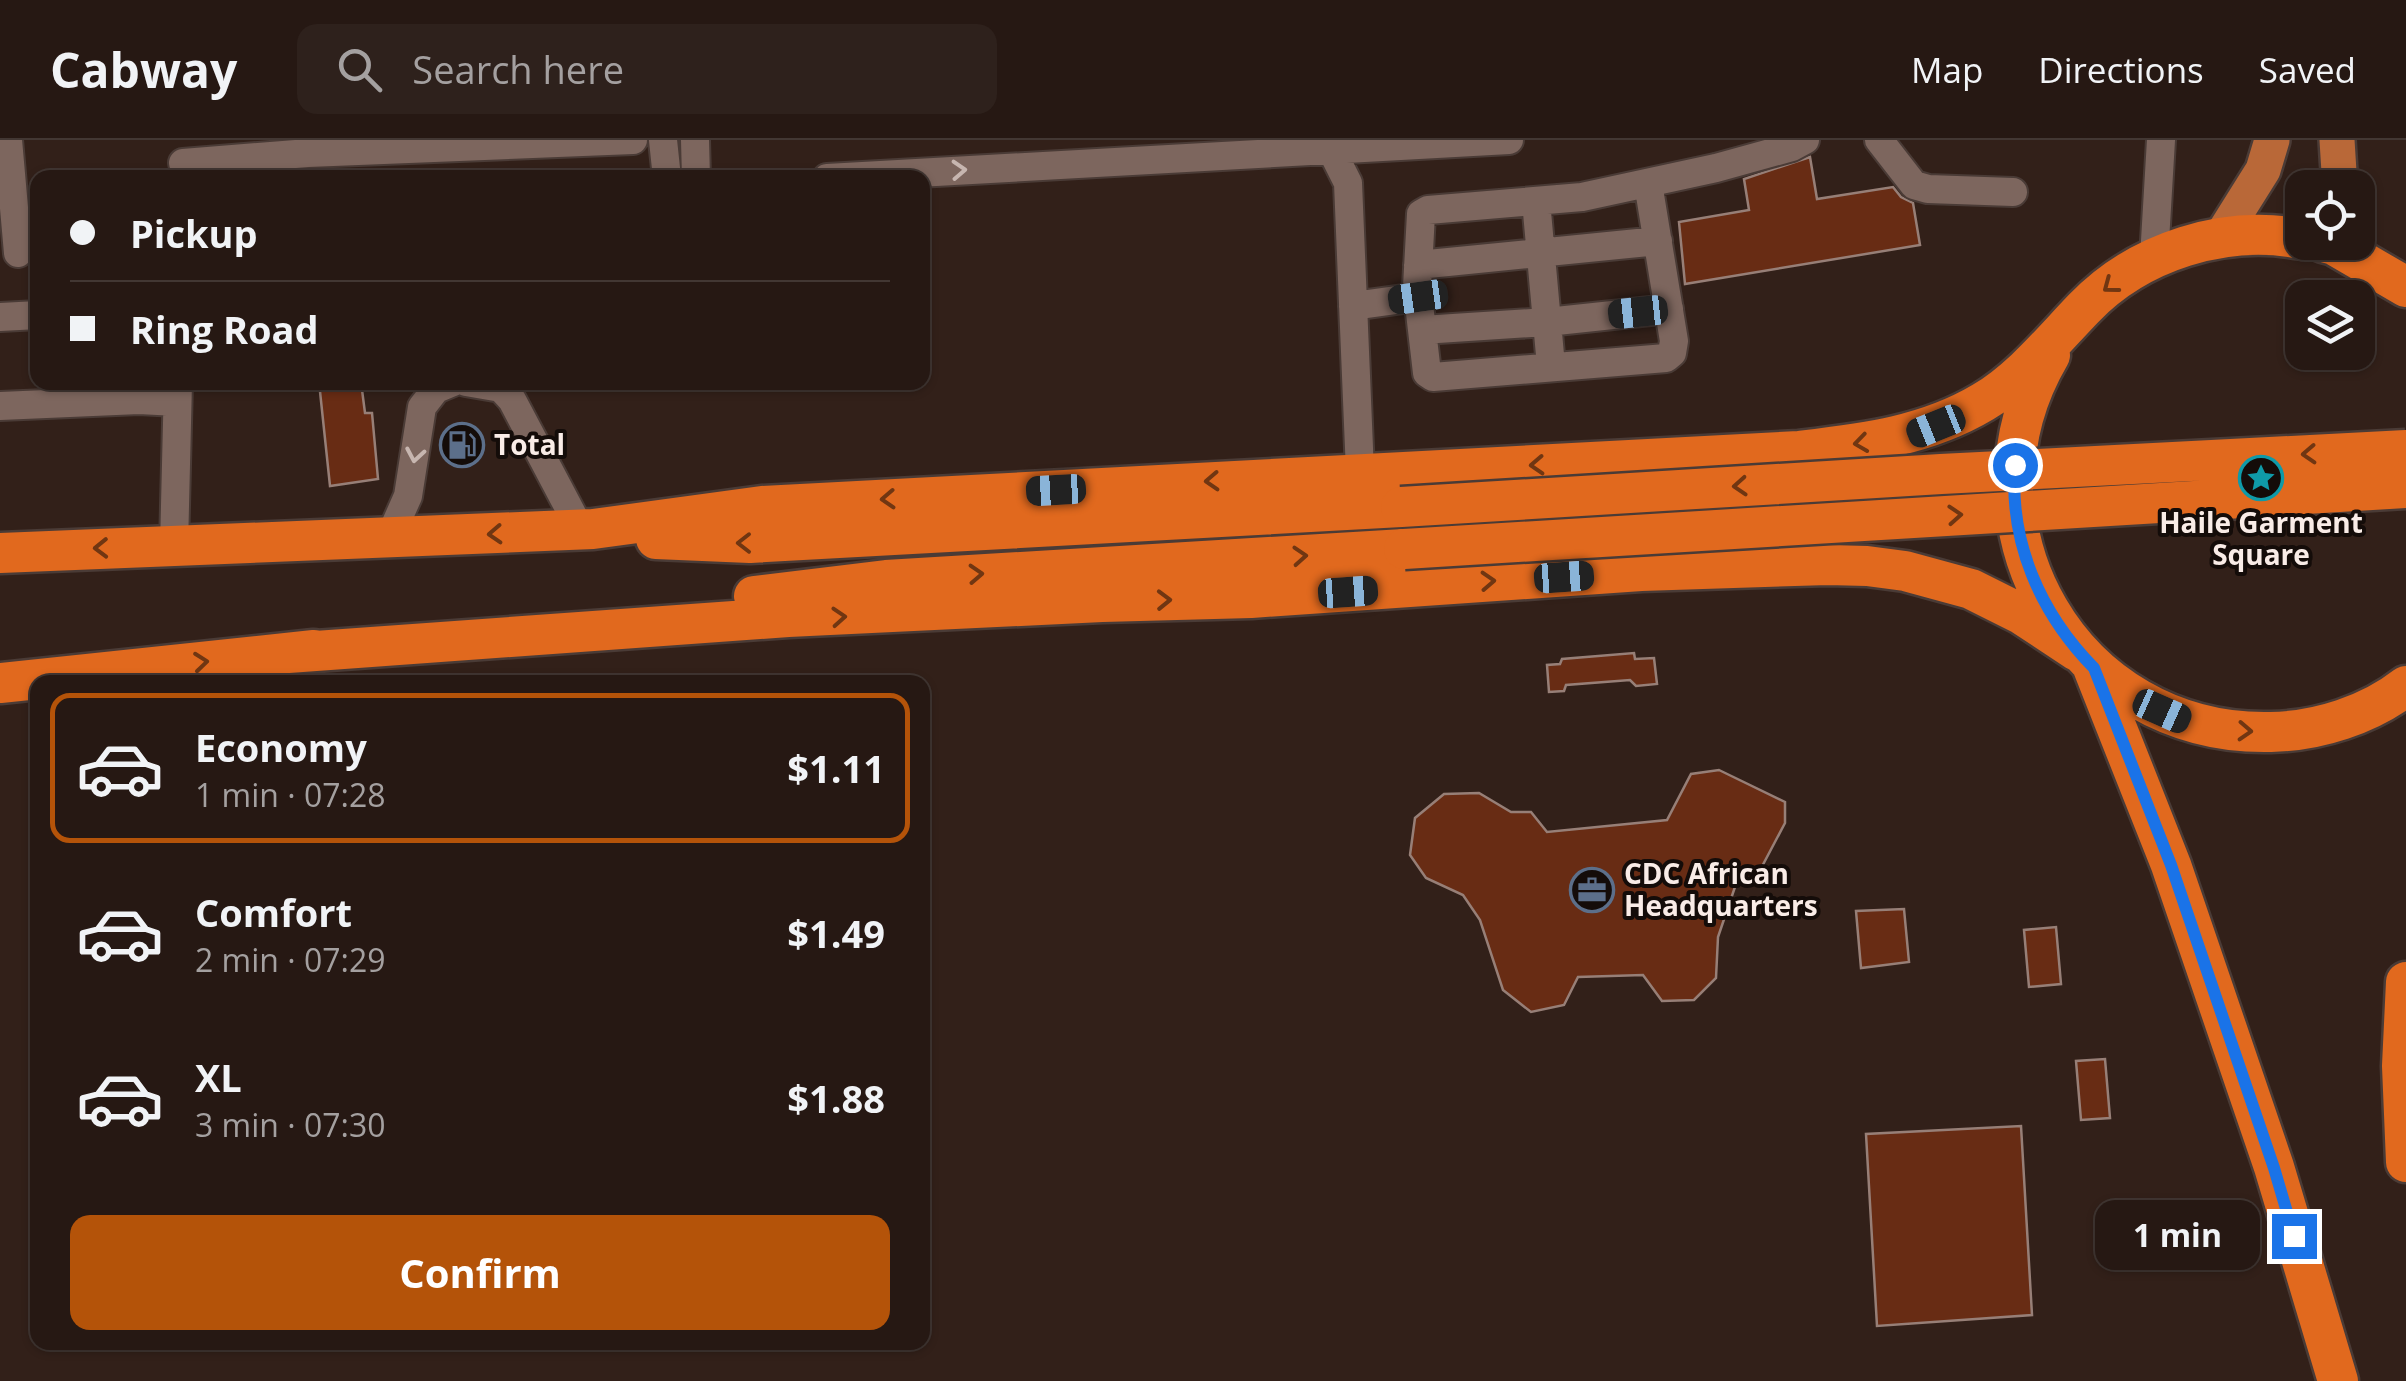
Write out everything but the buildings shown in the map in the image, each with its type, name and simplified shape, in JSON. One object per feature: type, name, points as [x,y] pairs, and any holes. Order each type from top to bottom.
[{"type":"highway","points":[[0,553],[586,529],[762,506],[1799,451],[1916,434],[1955,418],[1988,399],[2110,285],[2154,258],[2221,237],[2285,235]]},
{"type":"highway","points":[[2363,260],[2406,287]]},
{"type":"highway","points":[[2064,332],[2034,381],[2017,436],[2013,494],[2022,550],[2044,604],[2085,659],[2171,865],[2274,1168],[2338,1381]]},
{"type":"highway","points":[[586,529],[668,541],[750,543],[2406,450]]},
{"type":"highway","points":[[70,675],[288,653],[886,580],[2406,488]]},
{"type":"highway","points":[[288,653],[788,617],[1251,598],[1641,571],[1828,565],[1886,568],[1955,584],[2021,614],[2137,700],[2187,722],[2240,733],[2294,732],[2347,718],[2406,686]]},
{"type":"highway","points":[[0,682],[30,679]]},
{"type":"highway","points":[[2406,982],[2402,1066],[2406,1162]]},
{"type":"main road","points":[[2221,237],[2263,170],[2272,140]]},
{"type":"main road","points":[[2337,140],[2339,170]]},
{"type":"street","points":[[8,140],[18,252]]},
{"type":"street","points":[[183,160],[632,140]]},
{"type":"street","points":[[664,140],[666,170]]},
{"type":"street","points":[[695,140],[696,170]]},
{"type":"street","points":[[930,171],[1331,144],[1509,140]]},
{"type":"street","points":[[1648,183],[1674,341],[1672,353],[1666,358],[1434,377],[1427,373],[1418,297],[1421,214],[1428,210],[1582,197],[1716,168],[1805,140]]},
{"type":"street","points":[[1879,140],[1914,185],[2013,192]]},
{"type":"street","points":[[2154,258],[2161,140]]},
{"type":"street","points":[[1331,144],[1348,183],[1360,472]]},
{"type":"street","points":[[1348,183],[1371,144]]},
{"type":"street","points":[[1536,201],[1552,366]]},
{"type":"street","points":[[1418,265],[1658,241]]},
{"type":"street","points":[[1353,306],[1418,297]]},
{"type":"street","points":[[1422,330],[1669,309]]},
{"type":"street","points":[[0,317],[30,315]]},
{"type":"street","points":[[389,539],[408,496],[422,408],[435,390]]},
{"type":"street","points":[[503,390],[586,529]]},
{"type":"street","points":[[0,406],[139,400],[178,392],[174,547]]},
{"type":"place","name":"Total","points":[[462,445]]},
{"type":"place","name":"Haile Garment Square","points":[[2261,478]]},
{"type":"place","name":"CDC African Headquarters","points":[[1592,890]]},
{"type":"route","points":[[2015,465],[2013,494],[2022,550],[2044,604],[2094,668],[2171,865],[2294,1236]]}]
